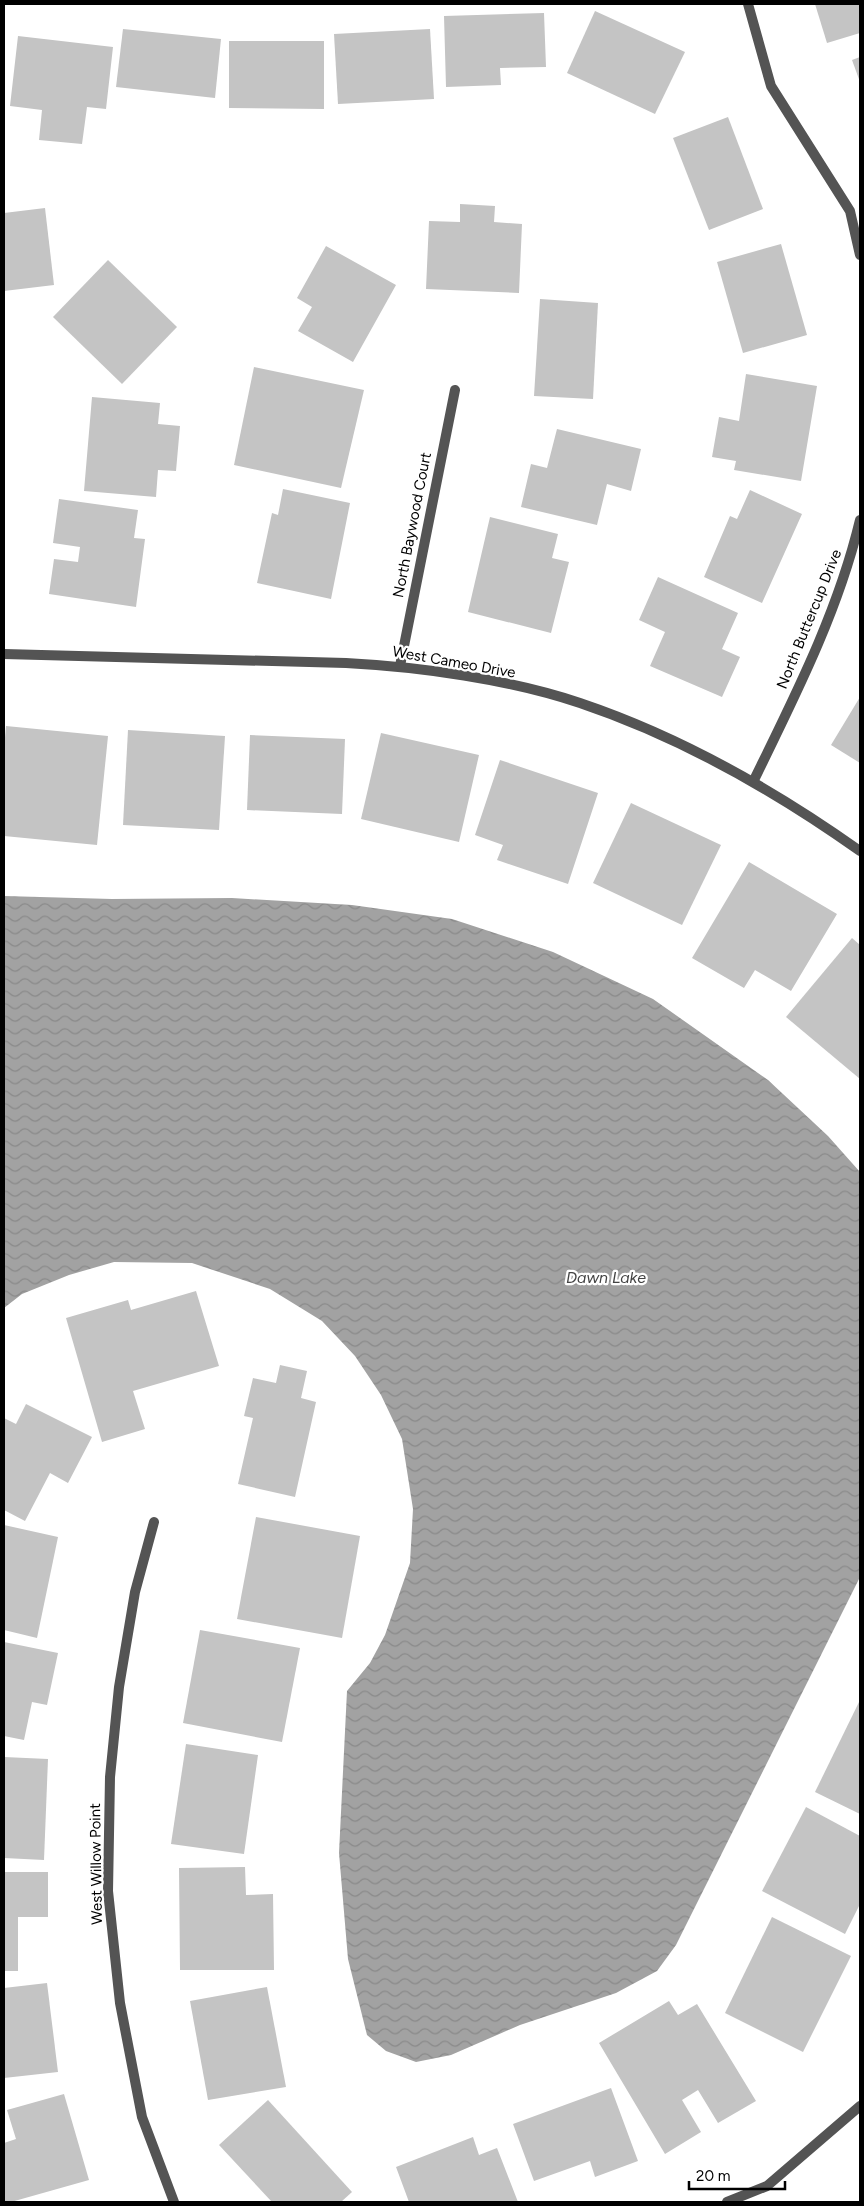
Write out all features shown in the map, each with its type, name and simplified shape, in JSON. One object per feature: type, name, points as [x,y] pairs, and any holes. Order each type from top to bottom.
[{"type":"street","points":[[748,4],[771,86],[850,211],[860,255]]},
{"type":"street","name":"North Baywood Court","points":[[400,666],[455,390]]},
{"type":"street","name":"North Buttercup Drive","points":[[754,780],[808,670],[853,550],[860,520]]},
{"type":"street","name":"West Cameo Drive","points":[[4,654],[346,663],[400,666],[491,681],[580,703],[667,738],[754,780],[860,851]]},
{"type":"street","name":"West Willow Point","points":[[154,1522],[135,1592],[119,1686],[110,1777],[108,1891],[120,2003],[142,2117],[174,2202]]},
{"type":"street","points":[[727,2202],[767,2186],[860,2106]]},
{"type":"water","name":"Dawn Lake","points":[[4,896],[112,899],[232,898],[352,905],[452,919],[553,952],[653,999],[768,1080],[828,1136],[860,1172],[860,1577],[676,1945],[657,1971],[616,1993],[520,2025],[451,2055],[416,2062],[386,2051],[367,2035],[348,1959],[339,1853],[347,1691],[370,1663],[385,1635],[410,1563],[413,1509],[402,1439],[381,1395],[355,1356],[322,1321],[270,1289],[192,1263],[114,1262],[69,1275],[22,1294],[4,1308]]},
{"type":"building","points":[[815,4],[860,4],[860,33],[827,43]]},
{"type":"building","points":[[595,11],[685,52],[655,114],[567,73]]},
{"type":"building","points":[[544,13],[546,67],[500,68],[501,85],[446,87],[444,16]]},
{"type":"building","points":[[123,29],[221,39],[215,98],[116,87]]},
{"type":"building","points":[[430,29],[434,99],[338,104],[334,34]]},
{"type":"building","points":[[18,36],[113,47],[106,109],[87,107],[82,144],[39,140],[42,110],[10,106]]},
{"type":"building","points":[[229,41],[324,41],[324,109],[229,108]]},
{"type":"building","points":[[860,57],[860,82],[852,60]]},
{"type":"building","points":[[728,117],[763,209],[709,230],[673,138]]},
{"type":"building","points":[[460,204],[495,206],[494,222],[522,224],[519,293],[426,289],[429,221],[460,222]]},
{"type":"building","points":[[45,208],[54,285],[4,291],[4,213]]},
{"type":"building","points":[[781,244],[807,335],[743,353],[717,262]]},
{"type":"building","points":[[326,246],[396,285],[353,362],[298,331],[312,307],[297,298]]},
{"type":"building","points":[[108,260],[177,327],[122,384],[53,317]]},
{"type":"building","points":[[540,299],[598,303],[593,399],[534,396]]},
{"type":"building","points":[[254,367],[364,390],[341,488],[234,465]]},
{"type":"building","points":[[746,374],[817,386],[801,481],[734,470],[736,461],[712,457],[719,417],[739,421]]},
{"type":"building","points":[[92,397],[160,403],[158,424],[180,426],[176,471],[158,470],[156,497],[84,491]]},
{"type":"building","points":[[557,429],[641,449],[631,491],[607,484],[597,525],[521,507],[531,464],[547,468]]},
{"type":"building","points":[[283,489],[350,503],[331,599],[257,583],[272,513],[278,515]]},
{"type":"building","points":[[750,490],[802,514],[762,603],[704,577],[730,516],[737,519]]},
{"type":"building","points":[[59,499],[138,510],[134,538],[145,539],[136,607],[49,594],[54,559],[78,562],[80,547],[53,543]]},
{"type":"building","points":[[490,517],[558,534],[552,558],[569,562],[551,633],[468,612]]},
{"type":"building","points":[[658,577],[738,613],[722,649],[740,657],[722,697],[650,666],[665,632],[639,620]]},
{"type":"building","points":[[860,697],[860,763],[831,745]]},
{"type":"building","points":[[6,726],[108,736],[97,845],[4,836],[4,749]]},
{"type":"building","points":[[128,730],[225,736],[219,830],[123,825]]},
{"type":"building","points":[[381,733],[479,755],[459,842],[361,819]]},
{"type":"building","points":[[250,735],[345,739],[342,814],[247,810]]},
{"type":"building","points":[[500,760],[598,793],[568,884],[497,860],[503,845],[475,835]]},
{"type":"building","points":[[631,803],[721,845],[682,925],[593,883]]},
{"type":"building","points":[[749,862],[837,914],[791,991],[755,970],[744,988],[692,958]]},
{"type":"building","points":[[852,938],[860,945],[860,1079],[786,1017]]},
{"type":"building","points":[[196,1291],[219,1366],[133,1391],[145,1429],[102,1442],[66,1318],[128,1300],[131,1310]]},
{"type":"building","points":[[280,1365],[307,1371],[301,1398],[316,1402],[295,1497],[238,1484],[253,1418],[244,1416],[253,1378],[276,1383]]},
{"type":"building","points":[[26,1404],[92,1437],[68,1483],[50,1473],[25,1521],[4,1510],[4,1418],[16,1424]]},
{"type":"building","points":[[256,1517],[360,1536],[342,1638],[237,1619]]},
{"type":"building","points":[[4,1525],[58,1537],[37,1638],[4,1630]]},
{"type":"building","points":[[200,1630],[300,1648],[282,1742],[183,1723]]},
{"type":"building","points":[[4,1642],[58,1653],[47,1705],[32,1702],[24,1740],[4,1736]]},
{"type":"building","points":[[860,1700],[860,1814],[815,1792]]},
{"type":"building","points":[[186,1744],[258,1755],[244,1854],[171,1844]]},
{"type":"building","points":[[4,1757],[48,1759],[44,1860],[4,1858]]},
{"type":"building","points":[[806,1807],[860,1836],[860,1904],[845,1934],[762,1891]]},
{"type":"building","points":[[245,1867],[246,1895],[273,1894],[274,1970],[180,1970],[179,1868]]},
{"type":"building","points":[[4,1872],[48,1872],[48,1917],[18,1917],[18,1971],[4,1971]]},
{"type":"building","points":[[772,1917],[851,1956],[803,2052],[725,2013]]},
{"type":"building","points":[[47,1983],[58,2072],[4,2078],[4,1988]]},
{"type":"building","points":[[267,1987],[286,2087],[208,2100],[190,2001]]},
{"type":"building","points":[[669,2001],[678,2015],[697,2004],[756,2101],[718,2123],[698,2090],[682,2100],[701,2132],[665,2154],[599,2043]]},
{"type":"building","points":[[611,2088],[638,2161],[595,2177],[590,2161],[534,2181],[513,2124]]},
{"type":"building","points":[[64,2094],[89,2180],[11,2202],[4,2202],[4,2143],[16,2139],[7,2110]]},
{"type":"building","points":[[268,2100],[352,2192],[341,2202],[272,2202],[219,2145]]},
{"type":"building","points":[[473,2137],[479,2155],[497,2148],[518,2202],[409,2202],[396,2167]]}]
